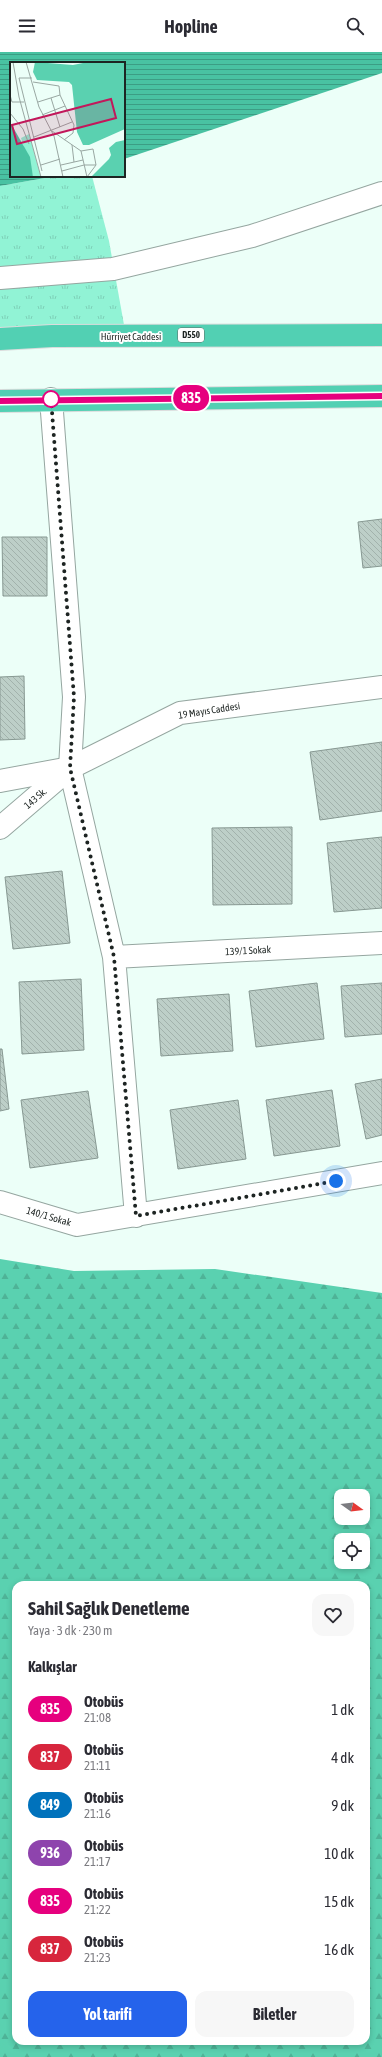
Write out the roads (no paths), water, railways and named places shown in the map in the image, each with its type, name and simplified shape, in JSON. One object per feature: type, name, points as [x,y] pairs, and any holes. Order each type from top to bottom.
[{"type":"highway","name":"Hürriyet Caddesi","points":[[0,339],[52,336],[382,335]]},
{"type":"highway","points":[[0,401],[51,399],[382,396]]},
{"type":"street","points":[[0,278],[113,269],[252,236],[382,193]]},
{"type":"street","points":[[51,399],[74,697],[70,768],[114,957],[136,1216]]},
{"type":"street","name":"19 Mayıs Caddesi","points":[[0,781],[70,768],[180,713],[382,687]]},
{"type":"street","name":"143 Sk.","points":[[0,828],[70,768]]},
{"type":"street","name":"139/1 Sokak","points":[[114,957],[382,943]]},
{"type":"street","name":"140/1 Sokak","points":[[0,1202],[77,1225],[382,1173]]}]
